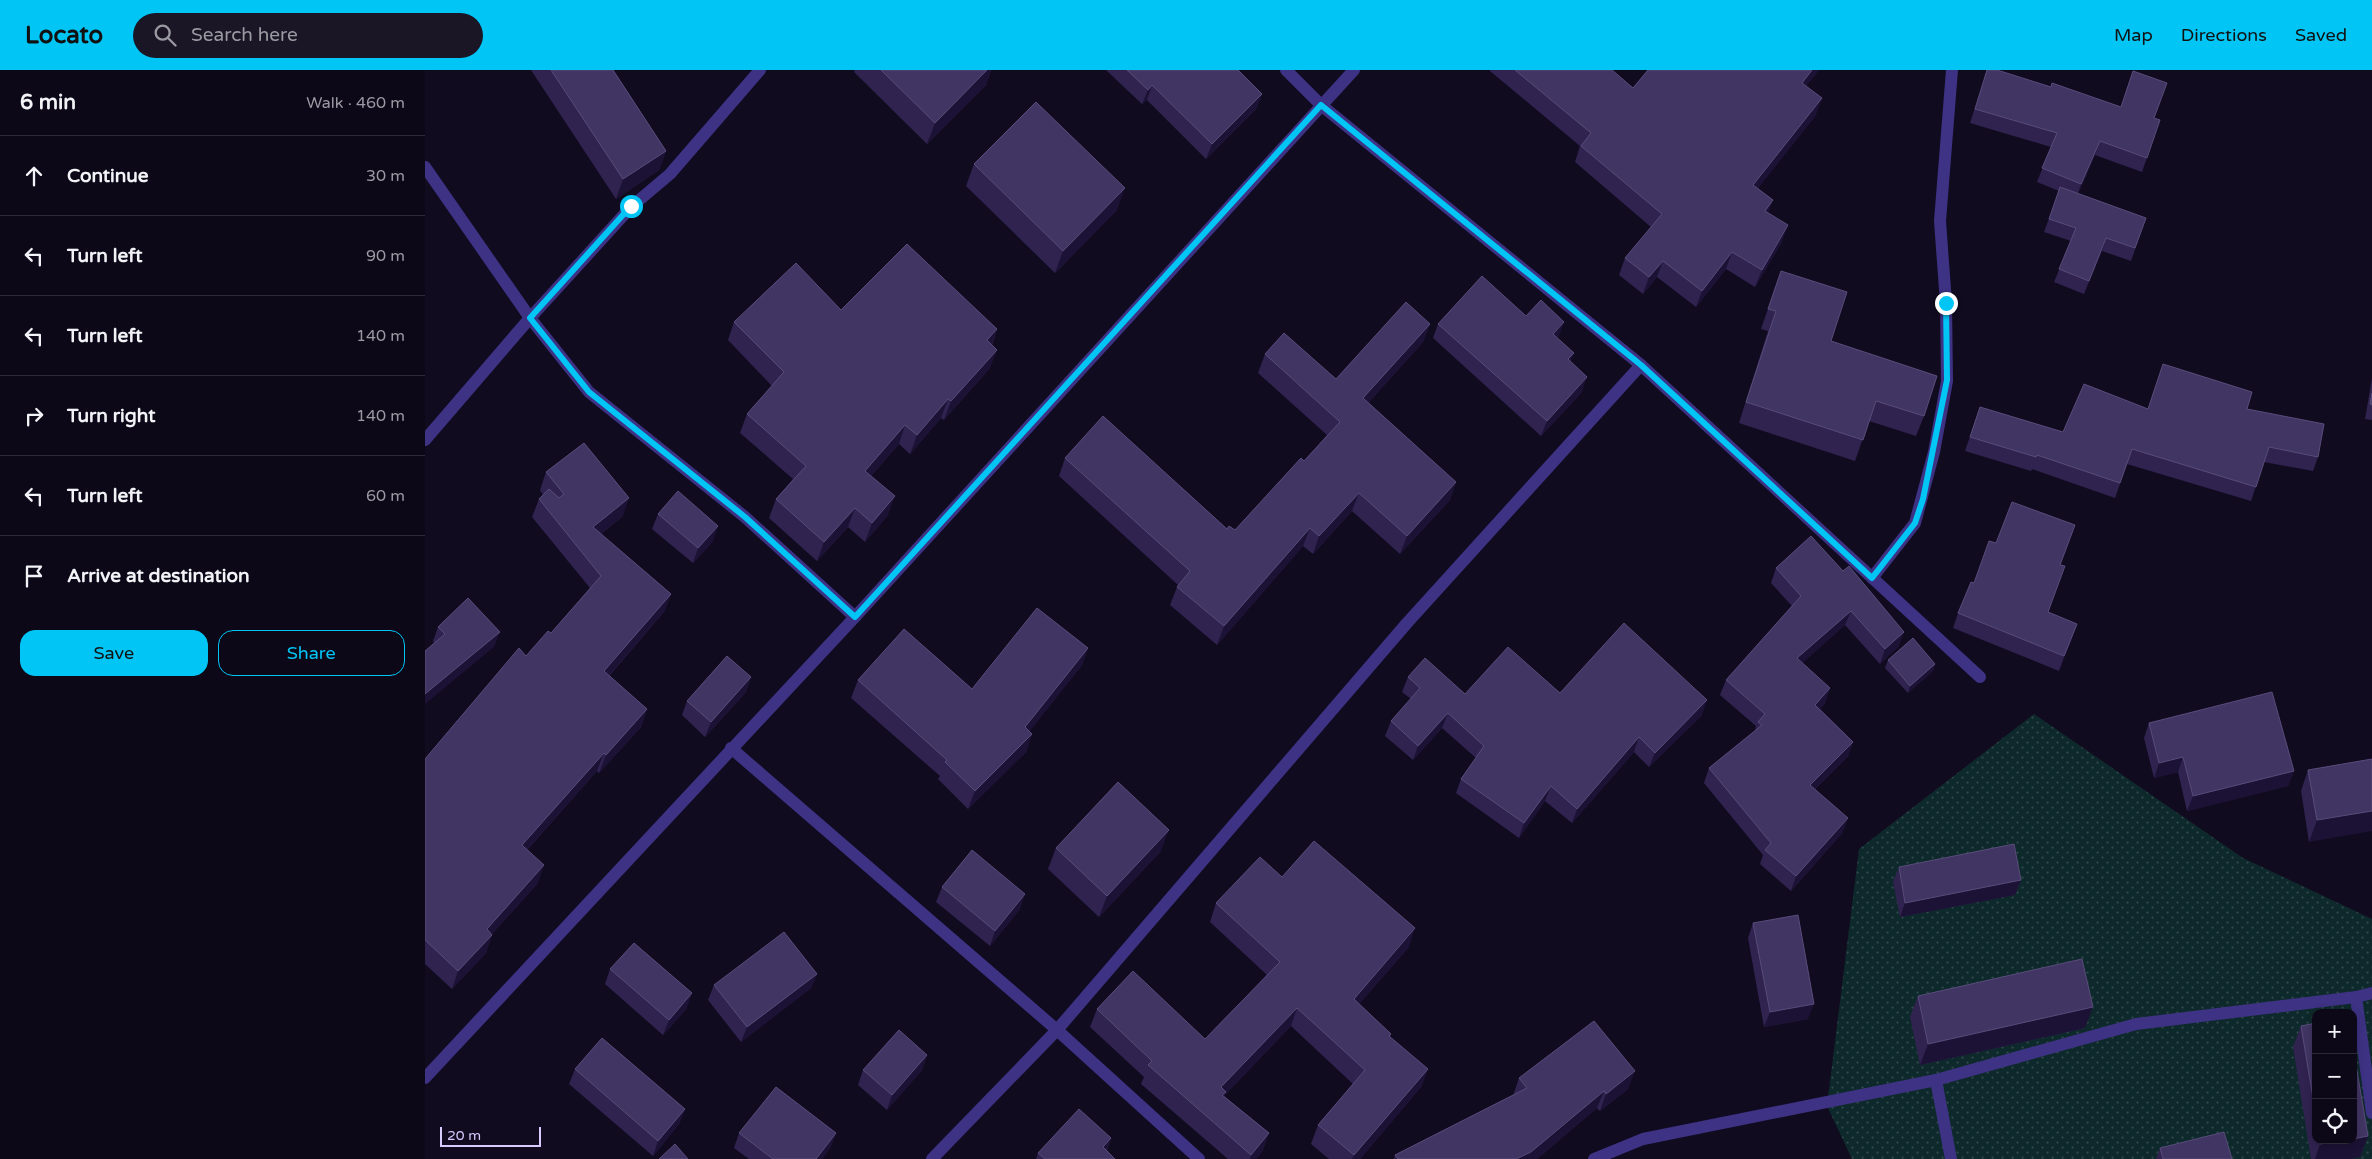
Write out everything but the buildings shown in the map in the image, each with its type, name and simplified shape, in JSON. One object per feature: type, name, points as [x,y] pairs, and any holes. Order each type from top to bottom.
[{"type":"street","points":[[425,440],[530,318],[631,206],[670,174],[760,70]]},
{"type":"street","points":[[1286,70],[1321,105],[1641,365],[1980,677]]},
{"type":"street","points":[[425,1078],[855,617],[1355,70]]},
{"type":"street","points":[[1872,578],[1915,523],[1934,452],[1947,380],[1946,303],[1940,221],[1952,70]]},
{"type":"street","points":[[425,166],[530,318],[589,392],[745,517],[855,617]]},
{"type":"street","points":[[931,1159],[1057,1030],[1407,623],[1641,365]]},
{"type":"street","points":[[731,748],[1057,1030],[1199,1159]]},
{"type":"street","points":[[1593,1159],[1643,1139],[1936,1080],[2136,1024],[2356,997],[2372,993]]},
{"type":"street","points":[[2356,997],[2372,1113]]},
{"type":"street","points":[[1936,1080],[1951,1159]]},
{"type":"green space","points":[[2034,714],[2243,858],[2372,919],[2372,1159],[1852,1159],[1827,1106],[1859,849]]},
{"type":"route","points":[[631,206],[530,318],[589,392],[662,448],[745,517],[855,617],[1321,105],[1428,194],[1641,365],[1872,578],[1915,523],[1923,499],[1947,380],[1946,303]]}]
